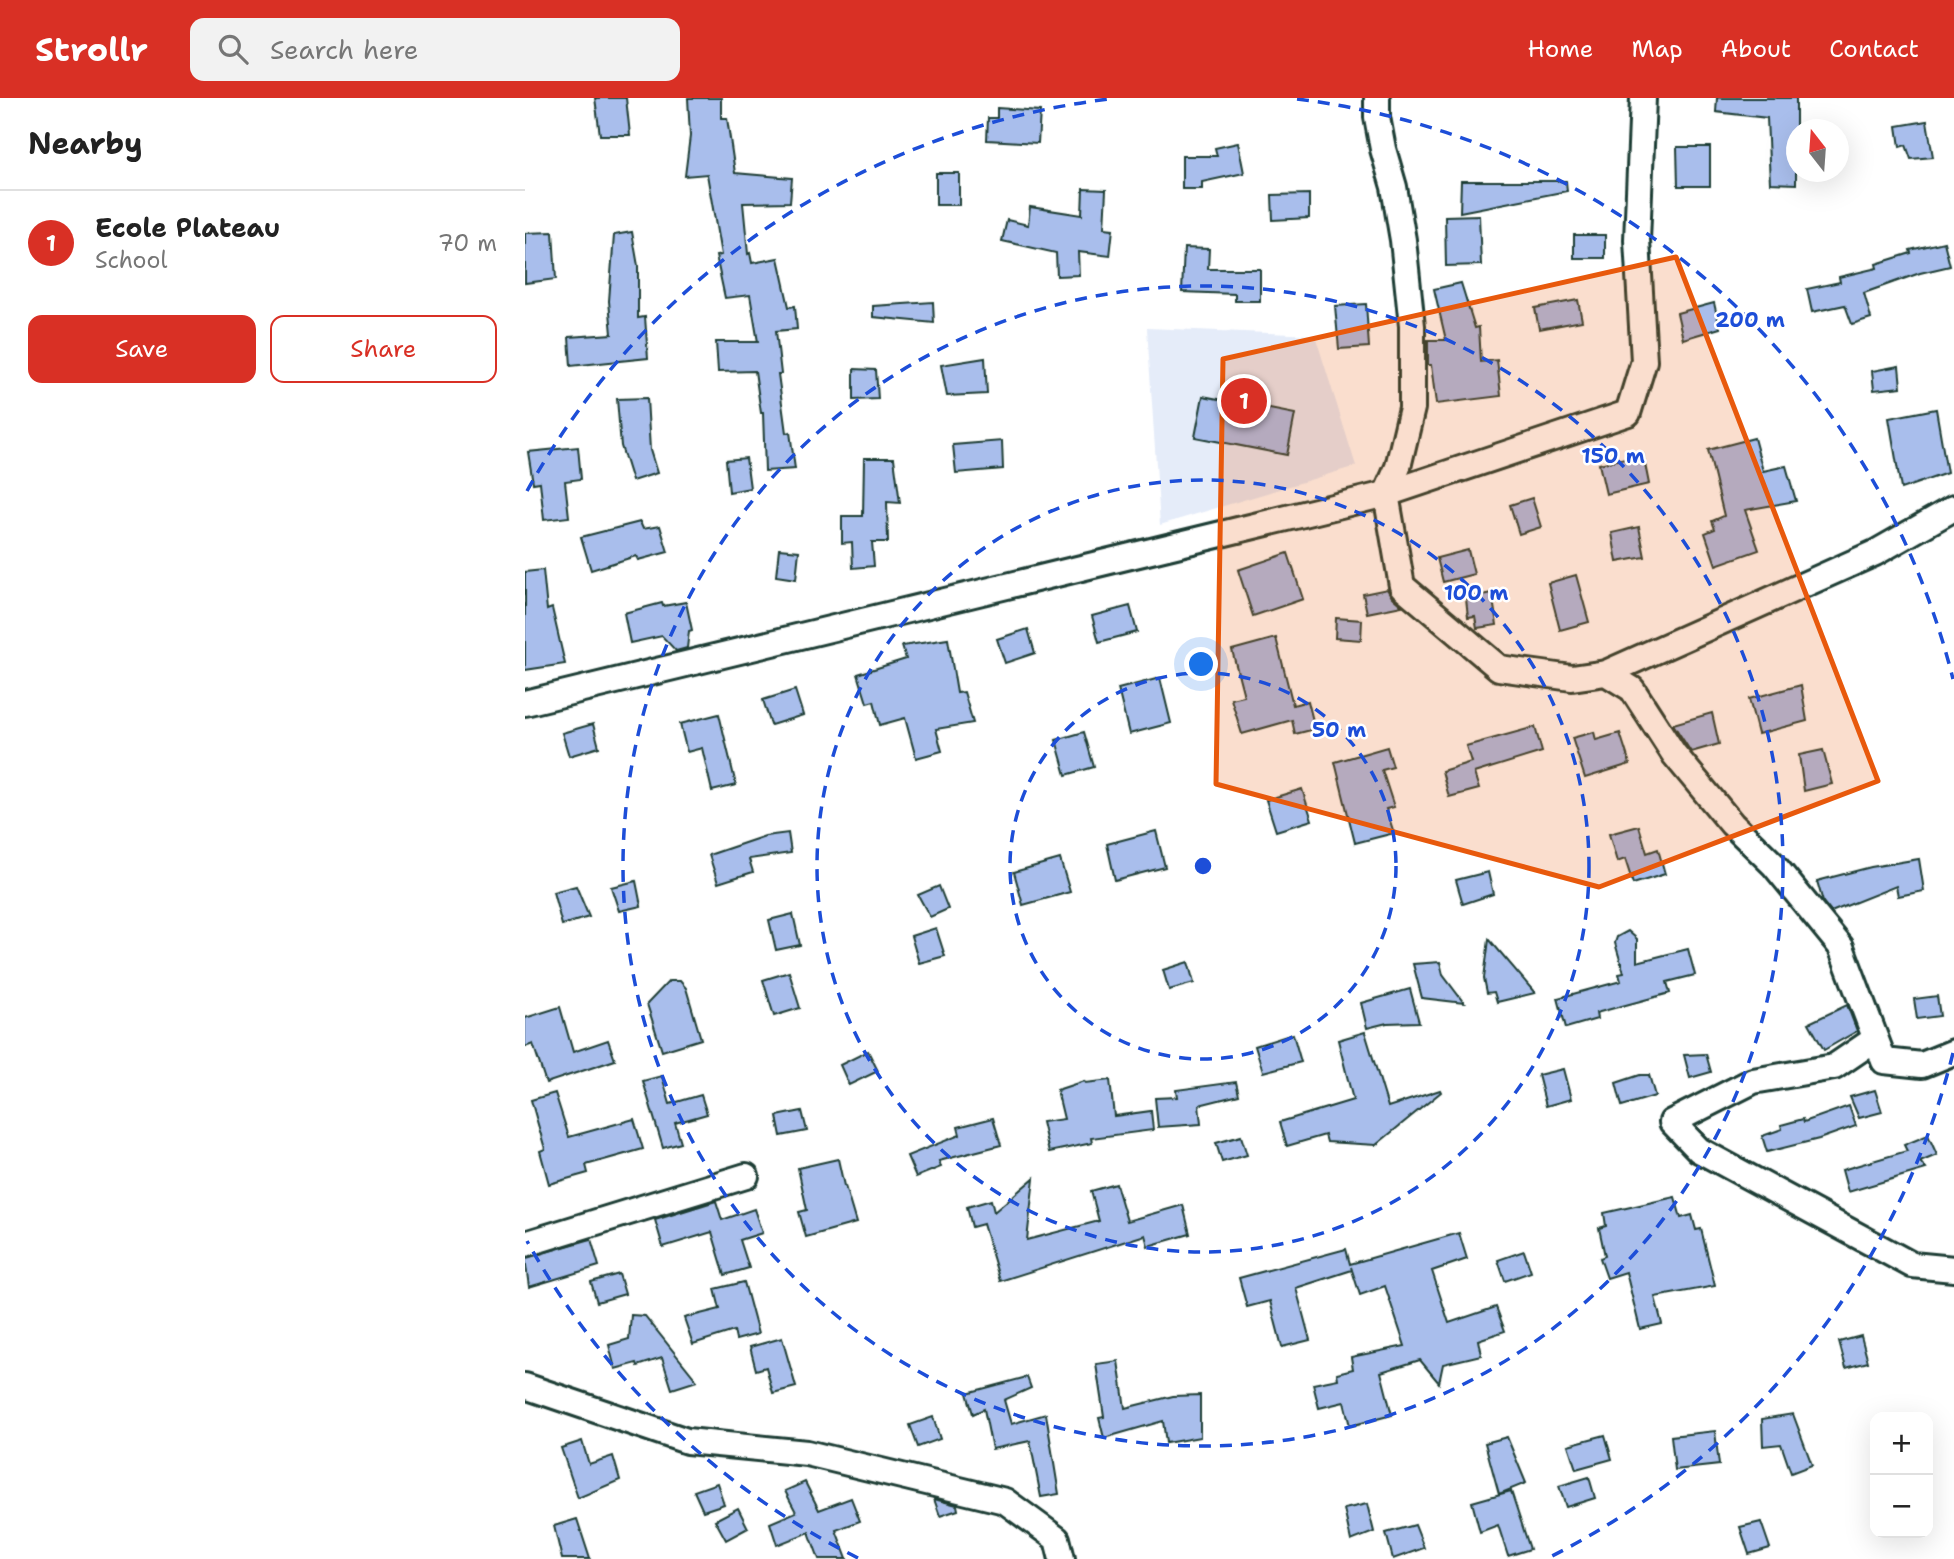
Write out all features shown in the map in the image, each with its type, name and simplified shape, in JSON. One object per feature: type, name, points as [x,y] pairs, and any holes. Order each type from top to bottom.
[{"type":"street","points":[[1377,98],[1377,117],[1394,187],[1403,240],[1412,326],[1412,408],[1398,467],[1386,494],[1402,586],[1499,668],[1572,678],[1606,673],[1875,553],[1954,508]]},
{"type":"street","points":[[525,703],[1386,494],[1628,413],[1644,361],[1637,240],[1643,98]]},
{"type":"street","points":[[1606,673],[1632,689],[1674,754],[1732,824],[1773,865],[1841,947],[1884,1061],[1922,1065],[1954,1052]]},
{"type":"street","points":[[1875,1039],[1834,1067],[1753,1081],[1672,1122],[1699,1150],[1912,1265],[1954,1269]]},
{"type":"street","points":[[525,1244],[746,1175]]},
{"type":"street","points":[[525,1386],[687,1441],[807,1453],[1005,1501],[1057,1539],[1062,1559]]},
{"type":"highlighted area","points":[[1676,257],[1878,781],[1599,887],[1216,784],[1223,359]]},
{"type":"shaded area","points":[[1147,328],[1315,335],[1356,466],[1160,525]]},
{"type":"building","points":[[595,98],[626,98],[630,135],[600,135]]},
{"type":"building","points":[[688,98],[721,98],[721,118],[727,118],[735,173],[792,178],[790,202],[743,203],[748,254],[750,253],[752,263],[778,258],[789,307],[795,306],[797,329],[776,331],[781,374],[778,374],[786,433],[790,432],[795,469],[765,471],[763,413],[755,371],[718,372],[716,342],[758,342],[750,295],[725,298],[716,256],[721,255],[707,174],[685,176],[690,136]]},
{"type":"building","points":[[1717,98],[1796,98],[1796,119],[1786,119],[1786,182],[1796,184],[1770,183],[1767,118],[1716,112]]},
{"type":"building","points":[[997,108],[1040,111],[1038,143],[987,140],[988,118],[997,118]]},
{"type":"building","points":[[1927,121],[1933,157],[1911,159],[1906,145],[1900,147],[1897,126]]},
{"type":"building","points":[[1238,143],[1244,173],[1202,182],[1202,189],[1182,189],[1182,156],[1217,156],[1215,148]]},
{"type":"building","points":[[1677,147],[1710,147],[1710,186],[1678,186]]},
{"type":"building","points":[[936,173],[959,173],[959,205],[936,205]]},
{"type":"building","points":[[1461,181],[1566,181],[1567,191],[1460,212]]},
{"type":"building","points":[[1083,189],[1106,190],[1104,228],[1113,229],[1110,256],[1078,252],[1079,275],[1057,276],[1056,253],[1002,241],[1007,220],[1028,225],[1030,207],[1082,215]]},
{"type":"building","points":[[1309,194],[1309,218],[1273,220],[1272,195]]},
{"type":"building","points":[[1479,215],[1481,265],[1446,266],[1445,216]]},
{"type":"building","points":[[553,232],[556,279],[525,283],[525,233]]},
{"type":"building","points":[[632,232],[638,266],[638,318],[645,317],[648,358],[571,366],[569,337],[612,334],[609,301],[614,235]]},
{"type":"building","points":[[1574,235],[1605,235],[1605,258],[1574,258]]},
{"type":"building","points":[[1944,242],[1950,266],[1920,273],[1864,293],[1871,318],[1852,324],[1845,305],[1812,312],[1807,289],[1840,282],[1839,277],[1877,268],[1876,264],[1911,253],[1910,250]]},
{"type":"building","points":[[1184,248],[1209,249],[1208,269],[1260,269],[1260,301],[1235,301],[1235,294],[1182,292]]},
{"type":"building","points":[[1461,283],[1475,328],[1479,327],[1481,362],[1497,360],[1501,396],[1436,404],[1431,365],[1428,365],[1428,340],[1446,340],[1434,289]]},
{"type":"building","points":[[1578,300],[1582,321],[1539,329],[1535,308]]},
{"type":"building","points":[[933,302],[934,323],[873,317],[873,306]]},
{"type":"building","points":[[1714,303],[1720,328],[1683,339],[1677,313]]},
{"type":"building","points":[[1366,304],[1369,347],[1339,349],[1335,306]]},
{"type":"building","points":[[985,358],[987,394],[947,396],[941,365]]},
{"type":"building","points":[[1899,366],[1901,387],[1874,390],[1872,371]]},
{"type":"building","points":[[854,369],[876,370],[878,399],[854,400]]},
{"type":"building","points":[[1203,396],[1295,414],[1287,455],[1195,437]]},
{"type":"building","points":[[647,398],[650,450],[657,473],[632,481],[621,446],[617,399]]},
{"type":"building","points":[[1936,409],[1947,473],[1901,489],[1889,418]]},
{"type":"building","points":[[1754,438],[1763,471],[1786,466],[1796,501],[1745,510],[1759,550],[1716,565],[1705,533],[1715,529],[1712,521],[1724,516],[1708,450]]},
{"type":"building","points":[[1002,441],[1003,469],[956,473],[953,445]]},
{"type":"building","points":[[578,447],[581,479],[565,481],[569,517],[544,520],[540,482],[533,483],[528,452]]},
{"type":"building","points":[[1643,454],[1649,484],[1606,494],[1599,464]]},
{"type":"building","points":[[746,458],[750,488],[729,492],[726,460]]},
{"type":"building","points":[[864,458],[894,458],[900,503],[887,502],[888,542],[872,542],[874,566],[853,568],[852,542],[842,543],[842,516],[863,516]]},
{"type":"building","points":[[1532,498],[1541,527],[1519,534],[1510,505]]},
{"type":"building","points":[[640,522],[643,529],[660,526],[668,552],[638,560],[636,556],[591,570],[581,537]]},
{"type":"building","points":[[1639,527],[1645,557],[1617,562],[1612,533]]},
{"type":"building","points":[[779,549],[799,551],[796,579],[776,576]]},
{"type":"building","points":[[1468,550],[1474,574],[1443,582],[1437,558]]},
{"type":"building","points":[[1288,553],[1303,599],[1253,616],[1238,570]]},
{"type":"building","points":[[543,570],[547,610],[552,608],[565,664],[525,670],[525,572]]},
{"type":"building","points":[[1576,575],[1589,622],[1560,630],[1548,583]]},
{"type":"building","points":[[1387,589],[1402,606],[1367,613],[1363,594]]},
{"type":"building","points":[[1492,593],[1497,625],[1477,628],[1475,616],[1468,617],[1466,598]]},
{"type":"building","points":[[686,602],[692,630],[689,631],[687,648],[676,651],[662,636],[630,643],[624,613],[662,603],[663,606]]},
{"type":"building","points":[[1130,606],[1137,632],[1099,642],[1092,616]]},
{"type":"building","points":[[1336,618],[1362,620],[1361,640],[1335,638]]},
{"type":"building","points":[[1028,629],[1035,653],[1005,663],[997,639]]},
{"type":"building","points":[[1276,638],[1293,705],[1308,701],[1315,729],[1295,734],[1292,720],[1242,734],[1231,699],[1244,696],[1232,650]]},
{"type":"building","points":[[948,639],[957,693],[964,692],[973,723],[936,729],[942,751],[916,758],[905,718],[880,725],[874,701],[867,703],[858,674],[906,659],[902,646]]},
{"type":"building","points":[[1160,678],[1171,723],[1129,734],[1118,689]]},
{"type":"building","points":[[1801,685],[1807,721],[1758,734],[1749,699]]},
{"type":"building","points":[[795,690],[803,715],[771,725],[763,700]]},
{"type":"building","points":[[1712,713],[1719,744],[1691,752],[1673,724]]},
{"type":"building","points":[[719,714],[736,785],[712,791],[702,748],[687,752],[680,724]]},
{"type":"building","points":[[593,724],[599,747],[569,756],[562,733]]},
{"type":"building","points":[[1535,727],[1542,752],[1474,773],[1479,789],[1449,797],[1442,771],[1471,762],[1466,746]]},
{"type":"building","points":[[1084,732],[1094,767],[1066,775],[1056,740]]},
{"type":"building","points":[[1594,732],[1596,740],[1620,733],[1630,764],[1585,778],[1572,738]]},
{"type":"building","points":[[1387,747],[1393,767],[1382,770],[1394,807],[1386,809],[1394,833],[1355,843],[1335,762]]},
{"type":"building","points":[[1823,750],[1832,784],[1804,791],[1799,755]]},
{"type":"building","points":[[1302,789],[1312,820],[1276,831],[1266,800]]},
{"type":"building","points":[[1639,826],[1647,853],[1658,849],[1665,874],[1633,884],[1625,859],[1617,862],[1609,834]]},
{"type":"building","points":[[1156,831],[1165,867],[1115,880],[1107,844]]},
{"type":"building","points":[[788,833],[791,853],[749,859],[753,872],[718,883],[709,855],[765,836]]},
{"type":"building","points":[[1060,859],[1070,892],[1023,905],[1014,872]]},
{"type":"building","points":[[1919,859],[1924,891],[1898,896],[1896,886],[1831,912],[1823,902],[1817,881],[1871,867]]},
{"type":"building","points":[[1488,872],[1493,894],[1463,904],[1456,880]]},
{"type":"building","points":[[636,881],[641,906],[619,911],[611,887]]},
{"type":"building","points":[[576,886],[589,917],[562,925],[553,892]]},
{"type":"building","points":[[939,886],[948,909],[930,917],[918,895]]},
{"type":"building","points":[[793,914],[800,945],[776,950],[769,920]]},
{"type":"building","points":[[936,928],[945,956],[919,963],[911,936]]},
{"type":"building","points":[[1628,931],[1637,939],[1637,962],[1688,949],[1695,975],[1667,982],[1670,993],[1596,1013],[1597,1019],[1566,1028],[1558,998],[1621,981],[1619,974],[1624,973],[1615,943],[1617,937]]},
{"type":"building","points":[[1489,939],[1535,993],[1497,1002],[1494,992],[1487,993],[1484,978]]},
{"type":"building","points":[[1188,962],[1194,983],[1169,990],[1163,970]]},
{"type":"building","points":[[1440,962],[1443,975],[1464,1003],[1422,998],[1413,964]]},
{"type":"building","points":[[789,972],[800,1008],[774,1016],[763,980]]},
{"type":"building","points":[[669,981],[680,981],[686,988],[701,1039],[662,1051],[647,1004]]},
{"type":"building","points":[[1410,989],[1419,1022],[1387,1023],[1367,1028],[1361,1003]]},
{"type":"building","points":[[1937,996],[1940,1016],[1917,1019],[1914,999]]},
{"type":"building","points":[[1847,1005],[1857,1031],[1824,1050],[1809,1023]]},
{"type":"building","points":[[560,1007],[573,1052],[608,1040],[615,1060],[546,1083],[533,1044],[525,1047],[525,1018]]},
{"type":"building","points":[[1365,1032],[1388,1107],[1440,1090],[1441,1092],[1376,1145],[1327,1142],[1325,1135],[1287,1146],[1280,1122],[1353,1100],[1338,1040]]},
{"type":"building","points":[[1293,1034],[1301,1062],[1263,1072],[1255,1046]]},
{"type":"building","points":[[868,1051],[878,1071],[849,1085],[840,1065]]},
{"type":"building","points":[[1706,1054],[1711,1072],[1690,1078],[1684,1055]]},
{"type":"building","points":[[1563,1069],[1571,1099],[1546,1106],[1538,1075]]},
{"type":"building","points":[[1640,1075],[1649,1075],[1655,1096],[1622,1106],[1616,1083]]},
{"type":"building","points":[[662,1076],[670,1104],[701,1095],[707,1114],[675,1123],[681,1143],[663,1148],[643,1081]]},
{"type":"building","points":[[1110,1080],[1114,1116],[1151,1111],[1153,1130],[1091,1138],[1092,1143],[1049,1152],[1042,1122],[1064,1119],[1057,1090],[1084,1081]]},
{"type":"building","points":[[1236,1082],[1239,1095],[1199,1105],[1201,1124],[1158,1127],[1155,1098],[1177,1097],[1176,1090]]},
{"type":"building","points":[[1875,1090],[1882,1112],[1859,1118],[1850,1097]]},
{"type":"building","points":[[555,1093],[569,1137],[634,1119],[643,1149],[586,1165],[588,1173],[549,1184],[540,1151],[545,1149],[531,1100]]},
{"type":"building","points":[[1849,1106],[1856,1126],[1819,1139],[1767,1152],[1762,1136],[1782,1129],[1781,1125],[1803,1119],[1804,1122]]},
{"type":"building","points":[[802,1111],[807,1131],[781,1136],[777,1116]]},
{"type":"building","points":[[993,1118],[1001,1145],[939,1161],[941,1167],[916,1177],[907,1156],[960,1135],[958,1127]]},
{"type":"building","points":[[1928,1135],[1937,1155],[1920,1162],[1926,1169],[1848,1192],[1842,1170],[1907,1151],[1904,1145]]},
{"type":"building","points":[[1241,1136],[1247,1155],[1222,1162],[1216,1143]]},
{"type":"building","points":[[838,1159],[856,1223],[806,1237],[799,1212],[807,1210],[798,1168]]},
{"type":"building","points":[[1034,1178],[1027,1240],[1099,1221],[1091,1191],[1116,1184],[1127,1221],[1183,1205],[1190,1234],[1148,1246],[1145,1235],[1000,1281],[983,1224],[972,1227],[967,1207],[991,1200],[994,1212]]},
{"type":"building","points":[[1675,1197],[1681,1218],[1692,1215],[1696,1230],[1701,1229],[1715,1286],[1655,1297],[1662,1324],[1640,1329],[1626,1272],[1607,1278],[1600,1258],[1605,1256],[1599,1228],[1606,1226],[1604,1213]]},
{"type":"building","points":[[716,1201],[722,1220],[754,1209],[762,1233],[740,1240],[749,1268],[725,1275],[712,1232],[663,1247],[655,1220]]},
{"type":"building","points":[[1459,1233],[1467,1259],[1432,1271],[1449,1323],[1496,1307],[1505,1331],[1478,1340],[1481,1355],[1443,1364],[1439,1383],[1420,1360],[1381,1372],[1392,1415],[1350,1426],[1344,1402],[1319,1408],[1313,1384],[1338,1379],[1337,1373],[1353,1369],[1351,1357],[1405,1346],[1385,1286],[1360,1295],[1352,1270],[1296,1288],[1310,1340],[1282,1347],[1270,1301],[1247,1307],[1239,1278],[1346,1249],[1350,1264]]},
{"type":"building","points":[[591,1239],[599,1266],[529,1287],[525,1258]]},
{"type":"building","points":[[1524,1251],[1531,1272],[1505,1281],[1498,1260]]},
{"type":"building","points":[[619,1274],[625,1294],[597,1302],[591,1282]]},
{"type":"building","points":[[744,1282],[758,1334],[736,1340],[734,1331],[693,1344],[684,1318],[720,1309],[715,1289]]},
{"type":"building","points":[[631,1315],[645,1316],[697,1381],[672,1389],[662,1358],[638,1366],[637,1363],[615,1369],[609,1345],[629,1339]]},
{"type":"building","points":[[1861,1336],[1868,1362],[1846,1368],[1839,1342]]},
{"type":"building","points":[[782,1338],[796,1387],[773,1393],[766,1367],[756,1370],[750,1347]]},
{"type":"building","points":[[1118,1361],[1125,1408],[1173,1396],[1200,1395],[1200,1437],[1166,1443],[1163,1421],[1104,1438],[1099,1418],[1104,1417],[1096,1364]]},
{"type":"building","points":[[1027,1377],[1031,1388],[1004,1400],[1011,1424],[1046,1414],[1059,1494],[1041,1497],[1030,1441],[992,1449],[984,1409],[973,1414],[967,1393]]},
{"type":"building","points":[[1793,1414],[1812,1465],[1791,1473],[1781,1444],[1763,1446],[1762,1419]]},
{"type":"building","points":[[933,1417],[940,1439],[918,1447],[910,1425]]},
{"type":"building","points":[[1715,1431],[1719,1465],[1675,1470],[1671,1436]]},
{"type":"building","points":[[1605,1435],[1612,1459],[1576,1469],[1568,1445]]},
{"type":"building","points":[[1507,1437],[1526,1483],[1499,1494],[1485,1443]]},
{"type":"building","points":[[582,1441],[589,1464],[613,1456],[620,1480],[578,1498],[561,1448]]},
{"type":"building","points":[[1589,1477],[1595,1498],[1566,1507],[1559,1486]]},
{"type":"building","points":[[805,1482],[819,1510],[851,1498],[860,1521],[836,1530],[847,1559],[819,1559],[809,1532],[777,1545],[770,1523],[796,1512],[785,1491]]},
{"type":"building","points":[[717,1483],[724,1504],[703,1511],[694,1491]]},
{"type":"building","points":[[1511,1491],[1530,1549],[1508,1556],[1498,1525],[1480,1532],[1472,1502]]},
{"type":"building","points":[[934,1499],[957,1505],[958,1510],[940,1516]]},
{"type":"building","points":[[1367,1504],[1374,1532],[1351,1541],[1344,1509]]},
{"type":"building","points":[[738,1508],[748,1528],[726,1540],[715,1520]]},
{"type":"building","points":[[577,1519],[590,1559],[562,1559],[554,1526]]},
{"type":"building","points":[[1761,1522],[1770,1548],[1749,1554],[1740,1527]]},
{"type":"building","points":[[1415,1525],[1424,1548],[1393,1559],[1386,1533]]},
{"type":"place","name":"Ecole Plateau","points":[[1244,401]]}]
